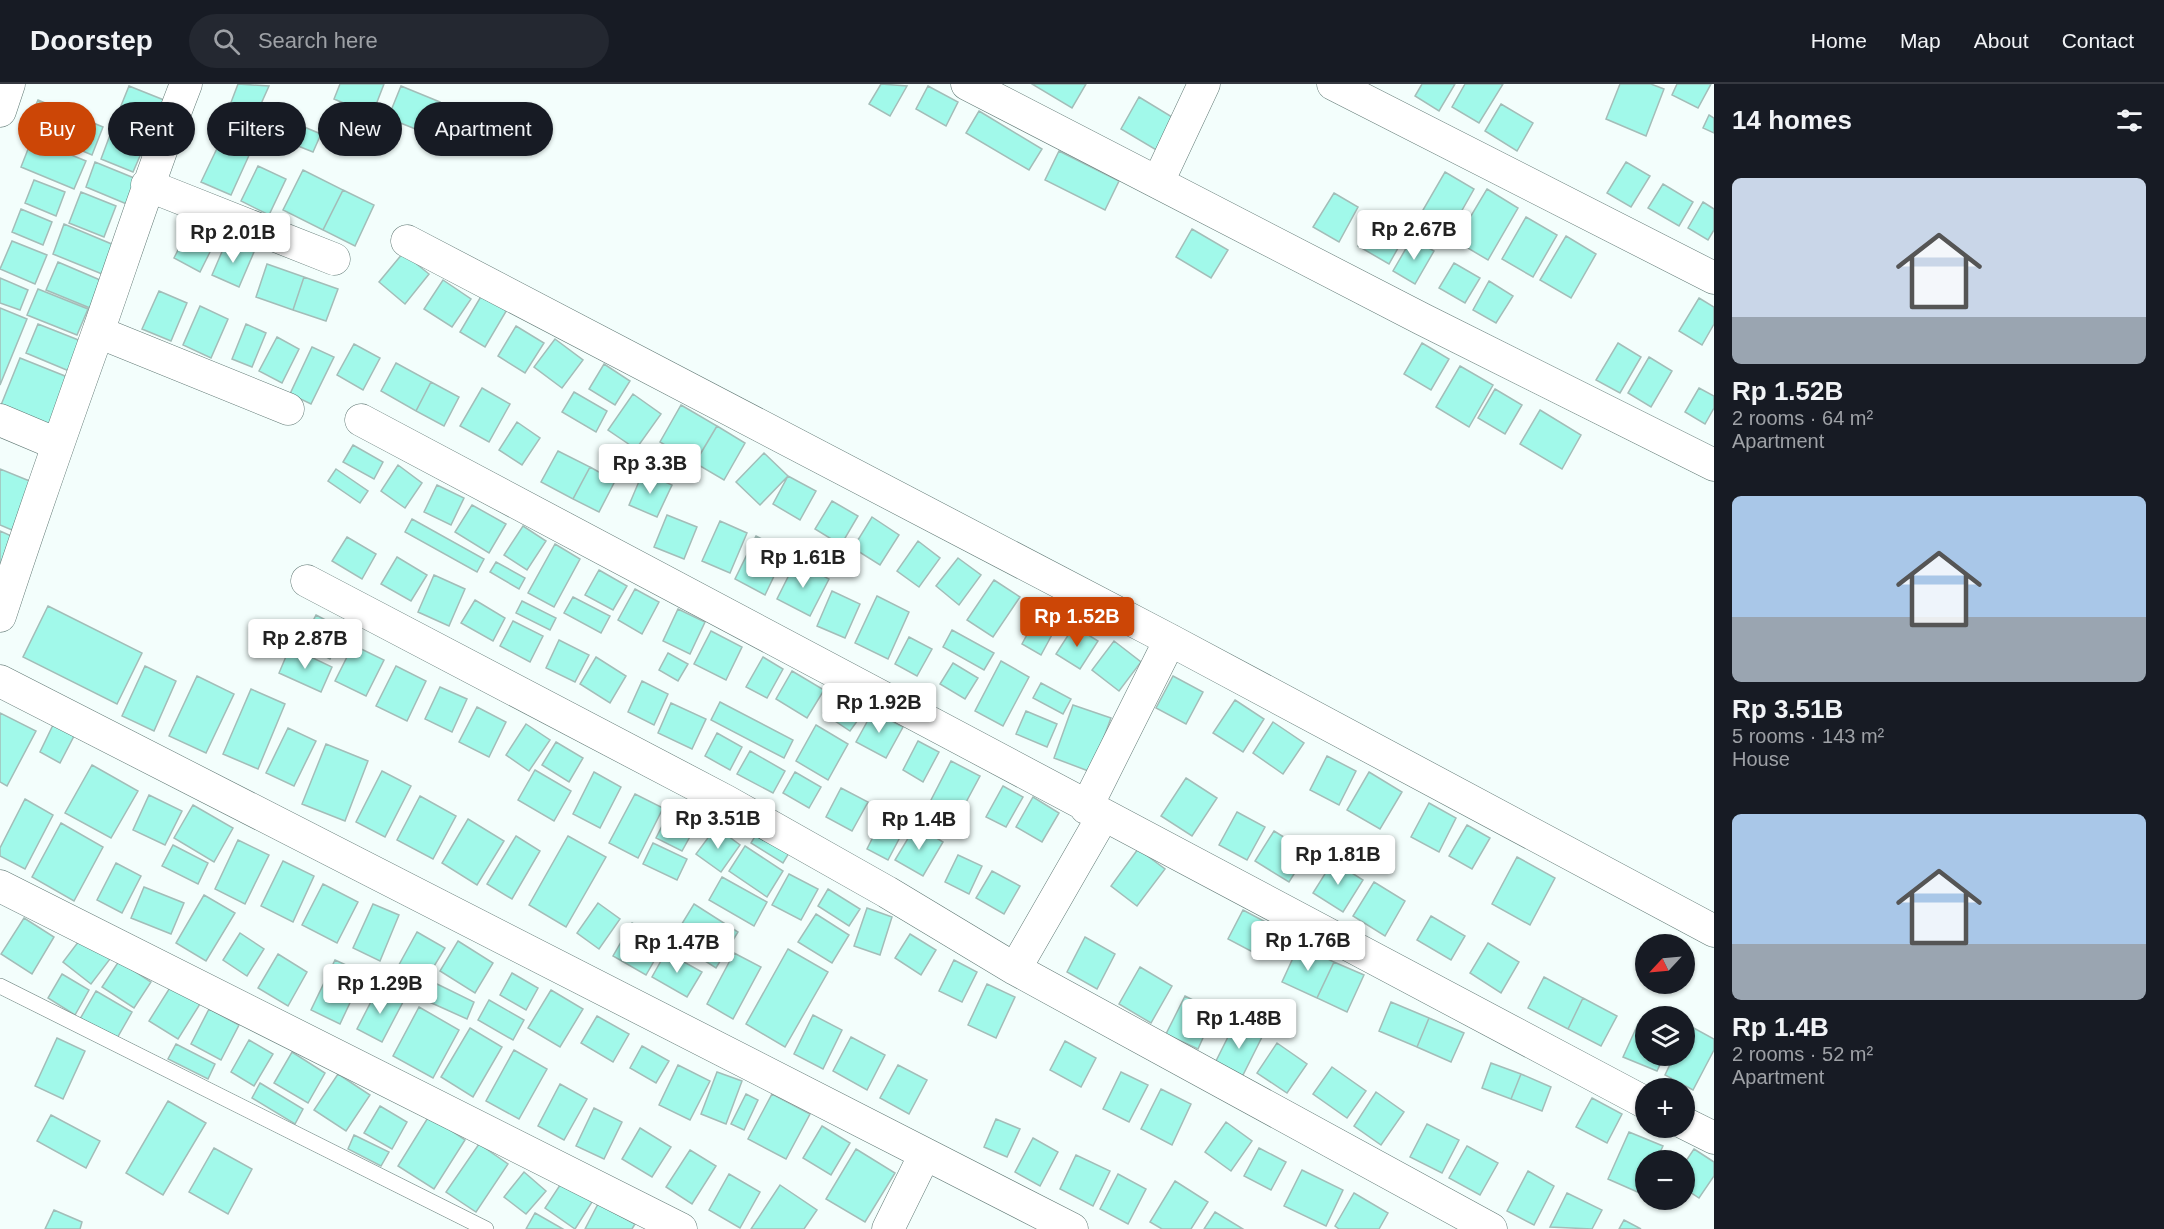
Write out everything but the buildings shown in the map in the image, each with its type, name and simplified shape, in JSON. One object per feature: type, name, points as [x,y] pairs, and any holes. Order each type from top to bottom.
[{"type":"street","points":[[0,111],[9,84]]},
{"type":"street","points":[[0,616],[147,184],[186,84]]},
{"type":"street","points":[[968,84],[1422,319],[1714,465]]},
{"type":"street","points":[[1158,182],[1204,84]]},
{"type":"street","points":[[1333,84],[1714,278]]},
{"type":"street","points":[[147,184],[334,259]]},
{"type":"street","points":[[407,241],[1170,640],[1714,931]]},
{"type":"street","points":[[98,332],[288,410]]},
{"type":"street","points":[[0,420],[57,444]]},
{"type":"street","points":[[361,420],[1635,1097]]},
{"type":"street","points":[[306,581],[726,801],[887,892],[1014,969],[1491,1229]]},
{"type":"street","points":[[1014,969],[1095,812],[1170,640]]},
{"type":"street","points":[[0,681],[1072,1229]]},
{"type":"street","points":[[0,886],[681,1229]]},
{"type":"street","points":[[1695,1129],[1714,1138]]},
{"type":"street","points":[[888,1229],[925,1154]]},
{"type":"lane","points":[[0,986],[486,1229]]}]
